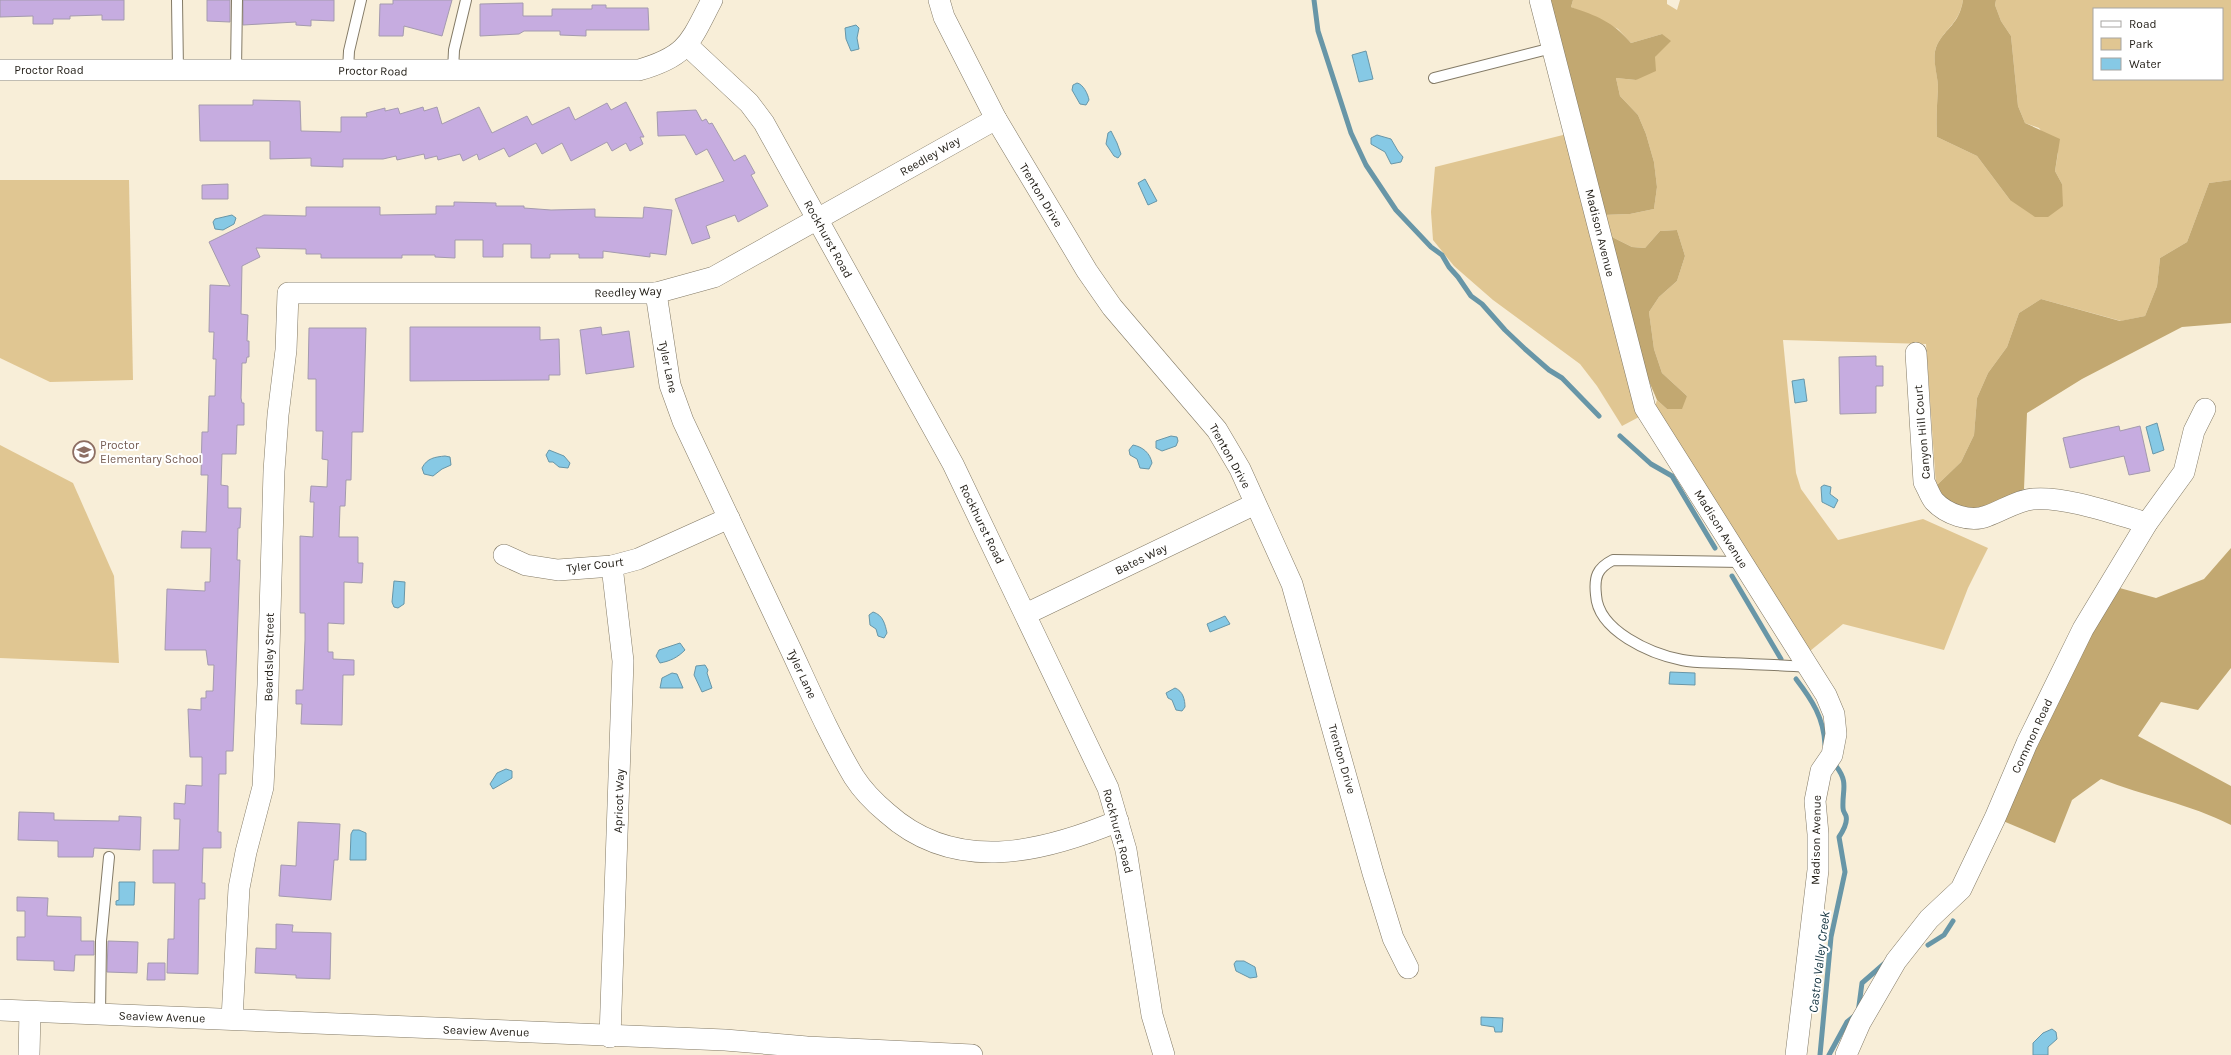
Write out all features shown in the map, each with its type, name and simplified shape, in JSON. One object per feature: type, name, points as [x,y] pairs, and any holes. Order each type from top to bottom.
[{"type":"street","name":"Proctor Road","points":[[0,70],[639,70],[657,65],[673,57],[688,46],[712,0]]},
{"type":"street","name":"Trenton Drive","points":[[939,0],[944,17],[996,118],[1086,271],[1112,307],[1217,430],[1240,468],[1255,504],[1277,546],[1292,584],[1373,873],[1393,938],[1408,968]]},
{"type":"street","name":"Madison Avenue","points":[[1540,0],[1645,408],[1826,695],[1834,714],[1836,734],[1832,755],[1821,771],[1814,801],[1818,834],[1818,870],[1796,1055]]},
{"type":"street","name":"Rockhurst Road","points":[[688,46],[757,113],[949,457],[1026,614],[1108,788],[1126,850],[1152,1015],[1164,1055]]},
{"type":"street","name":"Reedley Way","points":[[288,293],[656,293],[714,277],[996,118]]},
{"type":"street","name":"Beardsley Street","points":[[232,1019],[239,888],[246,852],[263,787],[268,685],[274,471],[278,415],[286,350],[288,293]]},
{"type":"street","name":"Tyler Lane","points":[[656,293],[670,385],[683,421],[822,714],[855,778],[874,802],[896,822],[922,838],[952,848],[986,854],[1019,851],[1049,844],[1099,829],[1118,821]]},
{"type":"street","name":"Canyon Hill Court","points":[[1916,353],[1924,482],[1934,500],[1948,511],[1963,517],[1985,517],[2032,499],[2056,500],[2097,508],[2147,523]]},
{"type":"street","name":"Common Road","points":[[1846,1055],[1860,1023],[1896,961],[1929,919],[1961,889],[1995,818],[2027,743],[2083,628],[2147,523],[2184,472],[2194,431],[2205,409]]},
{"type":"street","name":"Bates Way","points":[[1026,614],[1255,504]]},
{"type":"street","name":"Tyler Court","points":[[504,555],[526,565],[558,570],[612,566],[638,559],[728,518]]},
{"type":"street","name":"Apricot Way","points":[[610,1037],[623,660],[612,566]]},
{"type":"street","name":"Seaview Avenue","points":[[0,1010],[232,1019],[610,1037],[641,1046],[725,1040],[807,1051],[972,1055]]},
{"type":"street","points":[[29,1055],[30,1012]]},
{"type":"lane","points":[[177,0],[178,70]]},
{"type":"lane","points":[[236,0],[236,70]]},
{"type":"lane","points":[[348,70],[349,51],[361,0]]},
{"type":"lane","points":[[453,71],[454,50],[466,0]]},
{"type":"lane","points":[[1434,78],[1552,48]]},
{"type":"lane","points":[[1742,562],[1613,560],[1604,565],[1598,571],[1595,579],[1599,609],[1607,624],[1618,633],[1661,653],[1683,660],[1808,667]]},
{"type":"lane","points":[[100,1014],[101,941],[109,857]]},
{"type":"green space","points":[[1573,0],[1667,0],[1667,4],[1677,10],[1680,0],[1963,0],[1959,15],[1941,39],[1935,50],[1938,83],[1937,137],[1977,156],[2010,200],[2062,184],[2055,171],[2058,153],[2039,128],[2025,123],[2018,106],[2011,36],[2001,21],[1995,5],[1996,0],[2231,0],[2231,180],[2209,183],[2187,242],[2160,258],[2157,286],[2145,316],[2121,321],[2041,299],[2019,313],[2007,347],[1988,373],[1977,398],[1974,435],[1961,462],[1936,486],[1926,344],[1783,340],[1796,473],[1801,489],[1838,540],[1923,519],[1988,548],[1968,588],[1944,650],[1843,624],[1810,651],[1654,409],[1657,400],[1667,409],[1687,396],[1662,373],[1654,349],[1649,312],[1659,297],[1677,281],[1685,256],[1677,230],[1660,231],[1645,248],[1632,247],[1610,236],[1602,215],[1630,214],[1654,209],[1657,187],[1654,162],[1646,134],[1638,115],[1620,96],[1616,78],[1636,80],[1655,57],[1662,34],[1631,43],[1618,29],[1571,7]]},
{"type":"green space","points":[[1567,134],[1639,417],[1622,426],[1597,386],[1580,364],[1493,300],[1454,266],[1433,240],[1431,212],[1435,167]]},
{"type":"green space","points":[[0,180],[129,180],[133,380],[50,382],[0,358]]},
{"type":"green space","points":[[0,445],[73,483],[114,576],[119,663],[0,658]]},
{"type":"shaded area","points":[[1550,0],[1573,0],[1571,7],[1589,13],[1611,24],[1631,43],[1662,34],[1671,41],[1655,57],[1656,71],[1636,80],[1616,78],[1620,96],[1638,115],[1646,134],[1654,162],[1657,187],[1654,209],[1630,214],[1602,215]]},
{"type":"shaded area","points":[[1963,0],[1996,0],[1995,5],[2001,21],[2011,36],[2018,106],[2025,123],[2060,139],[2055,171],[2062,184],[2063,206],[2048,217],[2035,217],[2010,200],[1977,156],[1937,137],[1938,83],[1935,50],[1941,39],[1959,15]]},
{"type":"shaded area","points":[[2231,180],[2231,323],[2182,327],[2082,379],[2027,413],[2024,489],[1986,506],[1976,508],[1957,506],[1948,501],[1936,486],[1961,462],[1974,435],[1977,398],[1988,373],[2007,347],[2019,313],[2041,299],[2120,321],[2145,316],[2157,286],[2160,258],[2187,242],[2209,183]]},
{"type":"shaded area","points":[[1677,230],[1685,256],[1677,281],[1659,297],[1649,312],[1654,349],[1662,373],[1687,396],[1682,409],[1667,409],[1657,400],[1645,372],[1610,236],[1632,247],[1645,248],[1660,231]]},
{"type":"shaded area","points":[[2231,548],[2231,668],[2198,710],[2161,702],[2138,736],[2231,786],[2231,825],[2199,811],[2101,779],[2072,800],[2055,843],[2003,821],[2048,714],[2116,587],[2156,598],[2204,579]]},
{"type":"water","points":[[856,25],[859,28],[857,38],[859,49],[851,51],[846,39],[845,28]]},
{"type":"water","points":[[1366,51],[1373,79],[1359,82],[1352,55]]},
{"type":"water","points":[[1077,83],[1083,87],[1088,95],[1089,100],[1086,105],[1080,104],[1072,90],[1073,85]]},
{"type":"water","points":[[1111,131],[1121,154],[1118,158],[1114,156],[1106,144],[1108,133]]},
{"type":"water","points":[[1377,135],[1391,139],[1403,157],[1401,162],[1391,164],[1385,152],[1371,144],[1371,138]]},
{"type":"water","points":[[1145,179],[1157,201],[1148,205],[1138,183]]},
{"type":"water","points":[[232,215],[236,218],[234,224],[223,230],[215,229],[213,222],[215,219]]},
{"type":"water","points":[[1804,379],[1807,401],[1795,403],[1792,381]]},
{"type":"water","points":[[2157,423],[2164,450],[2153,454],[2146,427]]},
{"type":"water","points":[[1171,436],[1177,437],[1178,441],[1176,446],[1162,451],[1156,448],[1156,441]]},
{"type":"water","points":[[1133,445],[1140,447],[1148,453],[1152,463],[1149,469],[1140,468],[1137,459],[1130,455],[1129,450]]},
{"type":"water","points":[[549,450],[564,456],[570,463],[568,468],[559,467],[553,462],[549,462],[546,455]]},
{"type":"water","points":[[445,456],[450,457],[451,465],[442,469],[433,476],[424,474],[422,468],[426,462]]},
{"type":"water","points":[[1824,485],[1831,487],[1830,494],[1838,500],[1834,508],[1822,502],[1821,487]]},
{"type":"water","points":[[394,581],[405,582],[404,604],[398,608],[394,607],[392,602]]},
{"type":"water","points":[[873,612],[879,615],[884,623],[887,633],[884,638],[878,636],[876,629],[870,625],[869,615]]},
{"type":"water","points":[[1225,616],[1230,624],[1210,632],[1207,624]]},
{"type":"water","points":[[680,643],[685,650],[673,659],[660,663],[656,656],[659,650]]},
{"type":"water","points":[[705,665],[708,670],[707,673],[712,688],[702,692],[694,675],[696,666]]},
{"type":"water","points":[[1670,672],[1695,673],[1695,685],[1669,684]]},
{"type":"water","points":[[672,673],[677,674],[683,688],[660,688],[662,678]]},
{"type":"water","points":[[1175,688],[1182,693],[1184,699],[1185,707],[1182,711],[1176,710],[1172,700],[1168,698],[1166,693]]},
{"type":"water","points":[[506,769],[512,771],[512,778],[493,789],[490,784],[497,773]]},
{"type":"water","points":[[353,830],[359,830],[366,833],[366,860],[350,860],[351,834]]},
{"type":"water","points":[[119,882],[135,882],[134,905],[116,905],[116,901],[119,900]]},
{"type":"water","points":[[1236,961],[1244,961],[1255,967],[1257,977],[1250,978],[1236,971],[1234,964]]},
{"type":"water","points":[[1481,1017],[1503,1018],[1502,1032],[1495,1032],[1494,1027],[1481,1025]]},
{"type":"water","points":[[2052,1029],[2056,1032],[2057,1039],[2048,1047],[2048,1055],[2033,1055],[2033,1043],[2043,1033]]},
{"type":"building","points":[[0,0],[124,0],[124,20],[102,20],[102,15],[70,16],[70,19],[53,19],[53,24],[33,24],[33,16],[0,17]]},
{"type":"building","points":[[207,0],[230,0],[230,22],[207,21]]},
{"type":"building","points":[[243,0],[334,0],[334,21],[311,20],[311,26],[296,25],[296,22],[243,25]]},
{"type":"building","points":[[393,0],[452,0],[442,36],[404,26],[403,36],[379,36],[380,4],[393,4]]},
{"type":"building","points":[[523,3],[523,16],[552,16],[552,9],[592,9],[592,5],[606,5],[606,8],[648,8],[649,30],[586,30],[586,36],[560,35],[560,31],[524,31],[519,34],[480,36],[480,4]]},
{"type":"building","points":[[253,100],[300,101],[301,131],[341,132],[341,117],[367,117],[366,113],[385,108],[385,111],[398,108],[400,114],[423,107],[424,111],[437,107],[442,124],[479,107],[492,133],[527,116],[532,125],[569,107],[575,120],[607,103],[611,110],[626,102],[644,137],[640,137],[643,144],[630,151],[626,143],[612,151],[607,142],[571,161],[562,143],[542,154],[536,143],[509,157],[504,148],[479,160],[477,154],[463,161],[460,154],[438,160],[437,156],[425,159],[424,154],[397,160],[396,156],[383,159],[343,159],[343,167],[311,166],[311,158],[270,159],[270,141],[200,141],[199,105],[253,105]]},
{"type":"building","points":[[696,110],[702,121],[706,119],[709,124],[712,123],[734,161],[745,155],[755,173],[751,175],[768,206],[738,222],[735,215],[706,226],[710,238],[692,244],[675,199],[724,181],[707,149],[696,155],[685,135],[658,136],[657,112]]},
{"type":"building","points":[[228,184],[228,199],[202,199],[202,185]]},
{"type":"building","points":[[454,202],[496,203],[496,206],[524,206],[524,208],[551,210],[595,209],[595,217],[643,218],[644,207],[672,210],[666,255],[650,253],[650,257],[603,251],[603,258],[579,258],[579,254],[550,254],[550,258],[531,258],[531,244],[503,244],[503,257],[483,257],[483,240],[455,240],[455,258],[435,257],[435,255],[402,255],[402,258],[321,258],[321,254],[306,254],[306,249],[256,248],[260,257],[242,266],[241,314],[248,315],[247,341],[249,341],[249,357],[247,357],[246,363],[242,363],[241,398],[242,403],[244,403],[244,425],[237,425],[236,454],[222,454],[221,485],[228,486],[228,508],[241,508],[240,528],[238,528],[237,560],[240,560],[233,751],[226,751],[226,774],[219,774],[218,832],[221,832],[221,848],[203,848],[202,883],[205,883],[205,899],[199,899],[198,974],[167,973],[168,939],[174,939],[175,883],[153,883],[153,850],[179,850],[180,819],[174,819],[174,803],[185,804],[186,785],[202,786],[202,757],[190,757],[188,709],[201,710],[201,698],[206,698],[206,691],[213,691],[214,665],[208,665],[206,650],[165,650],[167,589],[205,591],[205,582],[210,582],[211,548],[181,548],[182,531],[206,532],[208,475],[201,475],[202,432],[208,432],[209,396],[215,396],[216,359],[213,359],[214,332],[209,332],[210,285],[230,286],[209,242],[264,215],[306,216],[306,207],[380,207],[380,215],[436,214],[436,206],[454,206]]},
{"type":"building","points":[[410,327],[540,327],[540,340],[559,339],[560,375],[549,375],[549,380],[410,381]]},
{"type":"building","points":[[601,327],[602,335],[629,331],[634,367],[586,374],[580,330]]},
{"type":"building","points":[[309,328],[366,328],[363,432],[352,432],[351,480],[346,480],[345,506],[340,506],[339,537],[358,537],[358,563],[363,563],[362,583],[344,582],[344,624],[328,623],[328,652],[333,652],[333,659],[354,660],[354,675],[343,675],[342,725],[301,724],[302,704],[296,704],[296,690],[303,690],[305,640],[305,613],[300,613],[300,536],[313,537],[314,502],[310,502],[311,486],[327,487],[328,460],[322,459],[323,431],[316,431],[316,379],[308,379]]},
{"type":"building","points":[[1876,356],[1876,366],[1883,366],[1883,386],[1876,386],[1876,413],[1840,414],[1839,357]]},
{"type":"building","points":[[2119,426],[2120,431],[2140,426],[2150,471],[2129,475],[2124,456],[2070,468],[2063,438]]},
{"type":"building","points":[[19,812],[54,813],[54,820],[119,821],[119,816],[141,817],[140,850],[94,848],[93,857],[58,857],[58,841],[18,840]]},
{"type":"building","points":[[298,822],[340,824],[338,860],[334,860],[331,900],[279,896],[281,865],[296,866]]},
{"type":"building","points":[[17,897],[48,898],[47,916],[81,917],[81,941],[94,941],[94,955],[75,955],[74,971],[54,970],[54,961],[17,960],[17,937],[25,937],[25,911],[17,911]]},
{"type":"building","points":[[276,924],[293,925],[292,932],[331,933],[330,979],[296,978],[296,975],[255,973],[256,948],[276,949]]},
{"type":"building","points":[[108,941],[138,942],[137,973],[107,972]]},
{"type":"building","points":[[148,963],[165,963],[165,980],[147,980]]},
{"type":"waterway","points":[[1314,0],[1318,31],[1351,133],[1366,165],[1396,210],[1431,247],[1442,255],[1449,267],[1471,296],[1482,304],[1505,330],[1525,349],[1549,370],[1562,378],[1599,416]]},
{"type":"waterway","points":[[1620,436],[1651,464],[1672,476],[1715,548]]},
{"type":"waterway","points":[[1732,576],[1781,659]]},
{"type":"waterway","points":[[1796,679],[1812,702],[1820,718],[1825,745]]},
{"type":"waterway","name":"Castro Valley Creek","points":[[1820,1055],[1831,937],[1845,872],[1839,837],[1846,824],[1846,816],[1843,809],[1844,782],[1836,766]]},
{"type":"waterway","points":[[1928,945],[1944,935],[1953,921]]},
{"type":"waterway","points":[[1829,1055],[1847,1022],[1858,1013],[1862,983],[1885,963]]},
{"type":"place","name":"Proctor Elementary School","points":[[84,452]]}]
